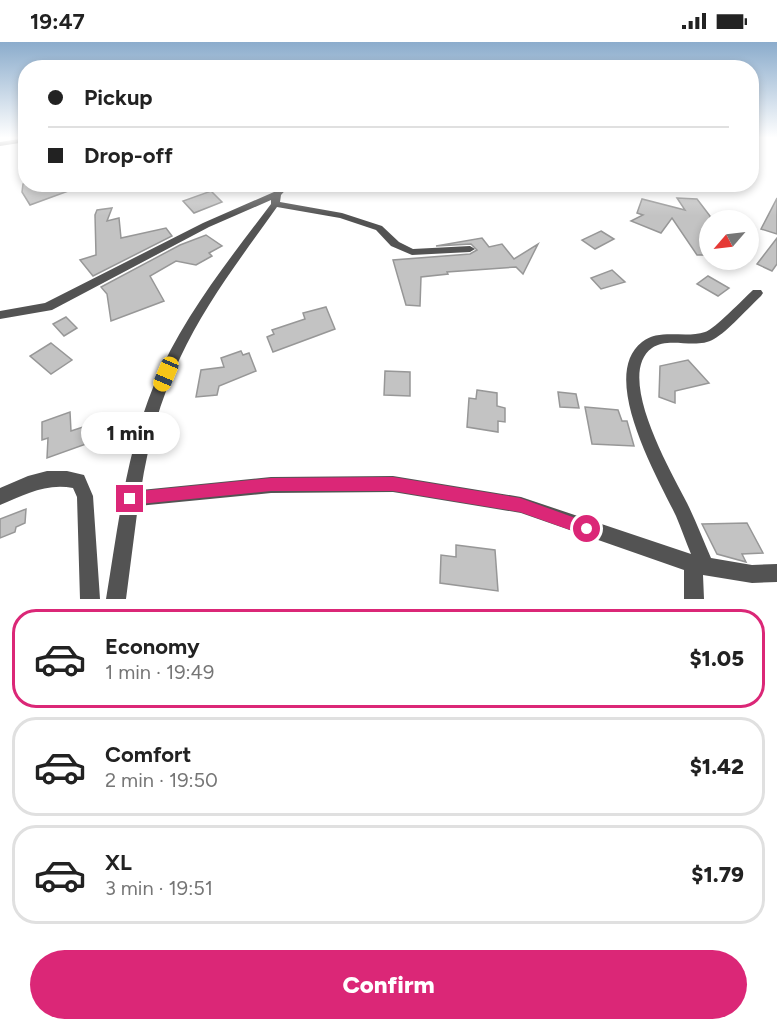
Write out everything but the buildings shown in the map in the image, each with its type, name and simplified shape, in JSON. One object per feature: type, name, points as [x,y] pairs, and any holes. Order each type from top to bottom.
[{"type":"street","points":[[0,315],[48,307],[195,230],[278,192]]},
{"type":"street","points":[[116,599],[130,499],[141,447],[158,393],[174,356],[279,192]]},
{"type":"street","points":[[282,192],[379,228],[395,244],[412,252],[471,249]]},
{"type":"street","points":[[694,599],[699,565],[641,421],[633,392],[633,365],[637,355],[646,345],[679,337],[701,339],[710,336],[757,293]]},
{"type":"street","points":[[0,497],[43,479],[60,477],[78,481],[85,496],[90,599]]},
{"type":"street","points":[[130,499],[271,484],[393,484],[520,505],[699,565],[752,574],[777,573]]},
{"type":"route","points":[[130,499],[271,484],[393,484],[520,505],[587,529]]}]
